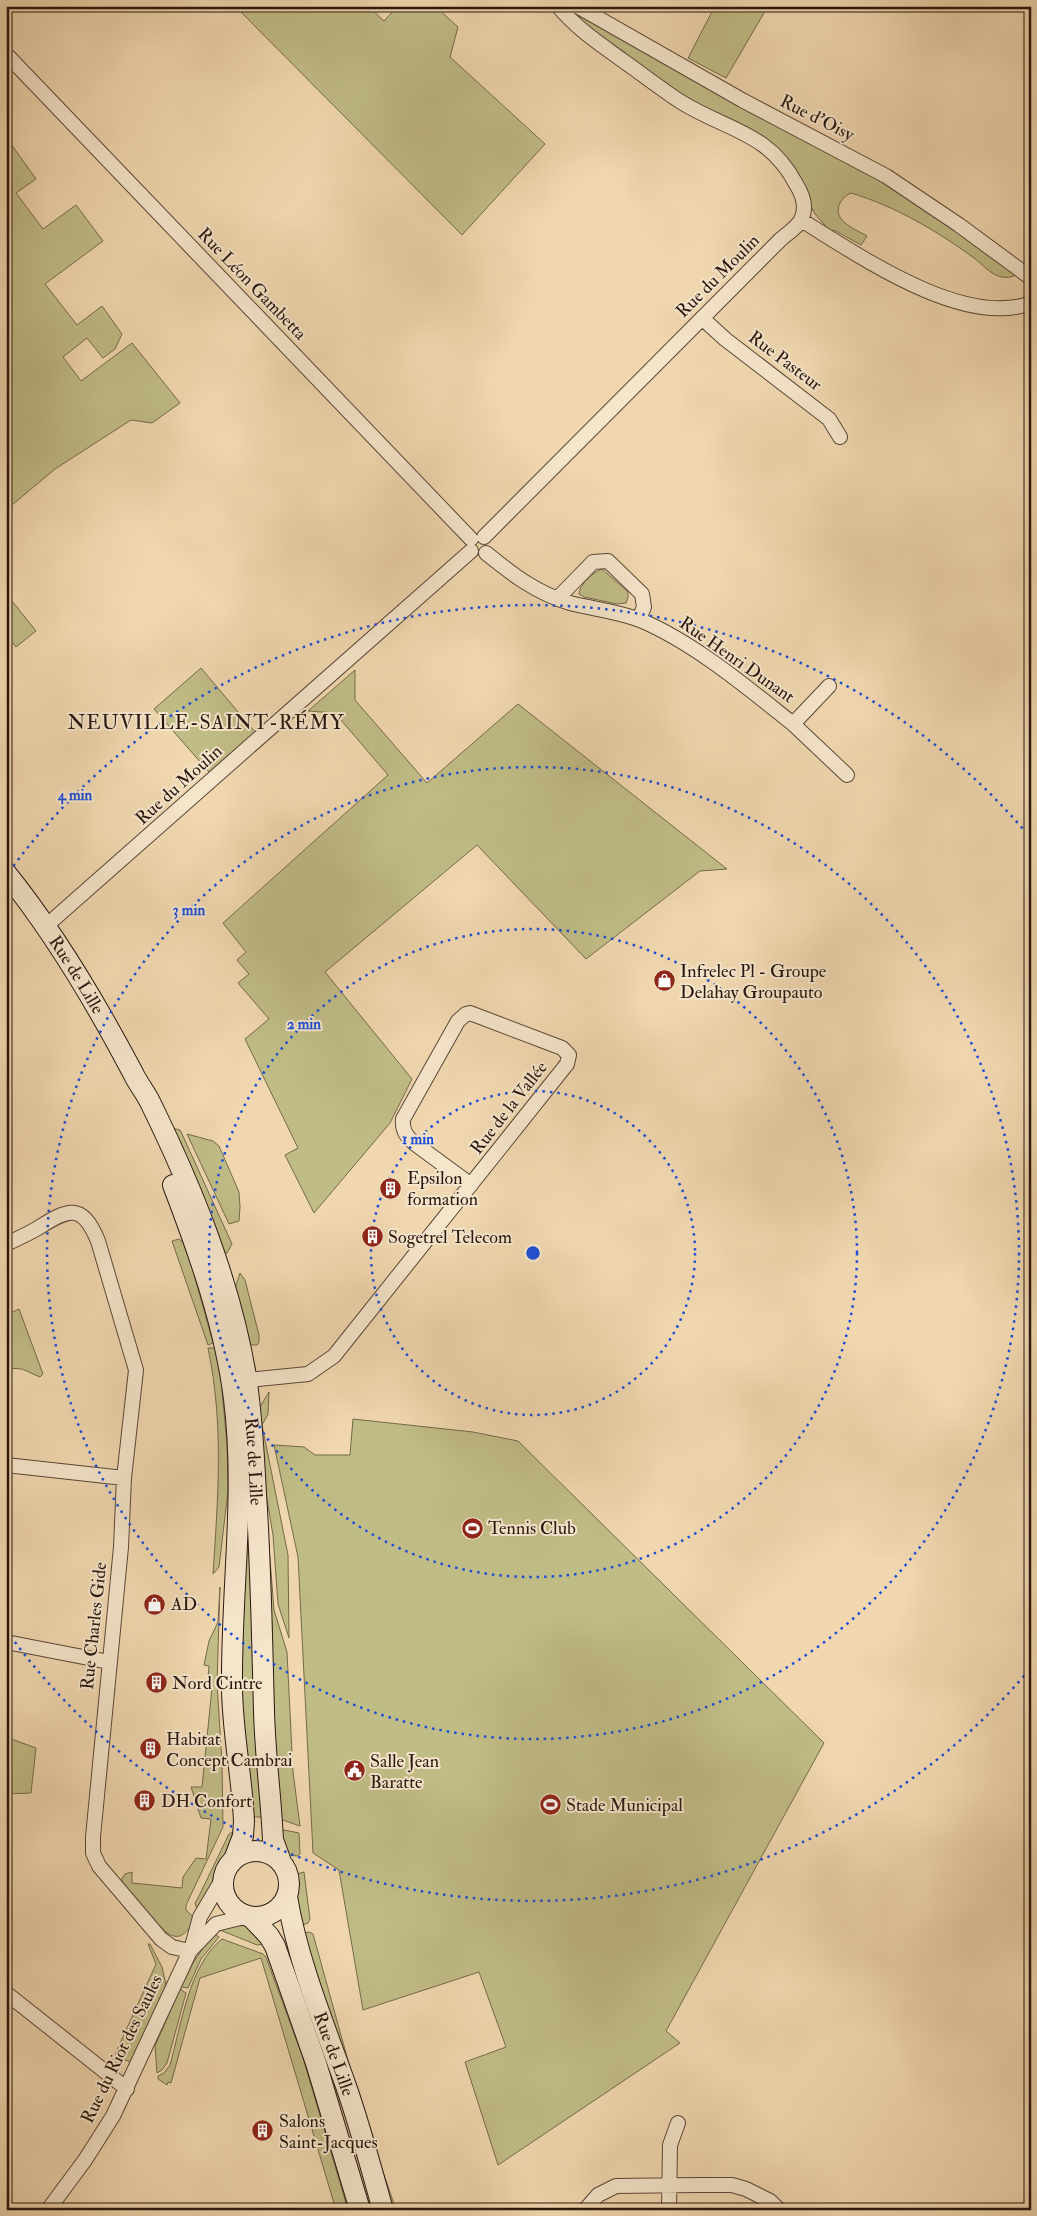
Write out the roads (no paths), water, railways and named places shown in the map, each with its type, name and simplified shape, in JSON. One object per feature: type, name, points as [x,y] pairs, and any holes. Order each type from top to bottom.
[{"type":"main road","name":"Rue de Lille","points":[[6,873],[35,909],[99,1010],[137,1082],[142,1103],[195,1244],[218,1321],[239,1381],[254,1454],[262,1572],[264,1715],[273,1840],[280,1859]]},
{"type":"main road","name":"Rue de Lille","points":[[235,1857],[243,1836],[244,1821],[232,1687],[239,1483],[237,1438],[239,1381]]},
{"type":"main road","points":[[255,1850],[266,1852],[280,1859],[285,1865],[290,1880],[288,1897],[273,1913],[259,1917],[250,1916],[236,1910],[228,1901],[223,1886],[223,1878],[228,1866],[235,1857],[255,1850]]},
{"type":"main road","name":"Rue de Lille","points":[[288,1897],[300,1952],[347,2088],[383,2210]]},
{"type":"main road","name":"Rue de Lille","points":[[250,1916],[269,1936],[275,1946],[316,2063],[360,2210]]},
{"type":"street","points":[[558,6],[596,41],[676,98],[700,113],[750,135],[770,149],[785,165],[799,188],[804,207],[801,220],[932,294],[965,304],[993,308],[1013,308],[1031,303]]},
{"type":"street","name":"Rue d'Oisy","points":[[577,6],[742,100],[886,176],[959,224],[1031,278]]},
{"type":"street","name":"Rue Léon Gambetta","points":[[6,54],[475,543]]},
{"type":"street","name":"Rue du Moulin","points":[[46,926],[475,543],[801,220]]},
{"type":"street","name":"Rue Pasteur","points":[[702,318],[725,339],[829,418],[840,437]]},
{"type":"street","name":"Rue Henri Dunant","points":[[475,543],[478,556],[486,552],[529,586],[557,599],[638,619],[666,633],[710,661],[793,724],[829,686]]},
{"type":"street","points":[[557,599],[593,562],[608,560],[642,594],[644,607],[638,619]]},
{"type":"street","points":[[793,724],[848,775]]},
{"type":"street","name":"Rue de la Vallée","points":[[239,1381],[308,1374],[334,1356],[471,1185],[569,1059],[567,1052],[562,1048],[470,1013],[466,1014],[458,1022],[403,1119],[403,1127],[407,1136],[414,1143],[471,1185]]},
{"type":"street","name":"Rue Charles Gide","points":[[6,1244],[59,1214],[71,1211],[82,1216],[93,1228],[136,1370],[124,1478],[121,1547],[93,1853],[99,1866],[161,1939],[172,1947],[190,1951]]},
{"type":"street","points":[[6,1466],[124,1478]]},
{"type":"street","points":[[6,1642],[109,1662]]},
{"type":"street","points":[[190,1951],[200,1917],[223,1878]]},
{"type":"street","points":[[190,1951],[216,1924],[250,1916]]},
{"type":"street","name":"Rue du Riot des Saules","points":[[48,2210],[98,2141],[127,2089],[190,1951]]},
{"type":"street","points":[[6,1994],[127,2089]]},
{"type":"street","points":[[670,2210],[670,2145],[678,2123]]},
{"type":"street","points":[[585,2210],[598,2195],[616,2186],[669,2185],[732,2185],[758,2194],[779,2210]]},
{"type":"place","name":"Infrelec Pl - Groupe Delahay Groupauto","points":[[664,981]]},
{"type":"place","name":"Epsilon formation","points":[[391,1188]]},
{"type":"place","name":"Sogetrel Telecom","points":[[372,1237]]},
{"type":"place","name":"Tennis Club","points":[[472,1528]]},
{"type":"place","name":"AD","points":[[155,1604]]},
{"type":"place","name":"Nord Cintre","points":[[156,1683]]},
{"type":"place","name":"Habitat Concept Cambrai","points":[[150,1749]]},
{"type":"place","name":"Salle Jean Baratte","points":[[354,1771]]},
{"type":"place","name":"DH Confort","points":[[145,1801]]},
{"type":"place","name":"Stade Municipal","points":[[550,1805]]},
{"type":"place","name":"Salons Saint-Jacques","points":[[263,2131]]},
{"type":"district","name":"NEUVILLE-SAINT-RÉMY","points":[[206,722]]}]
